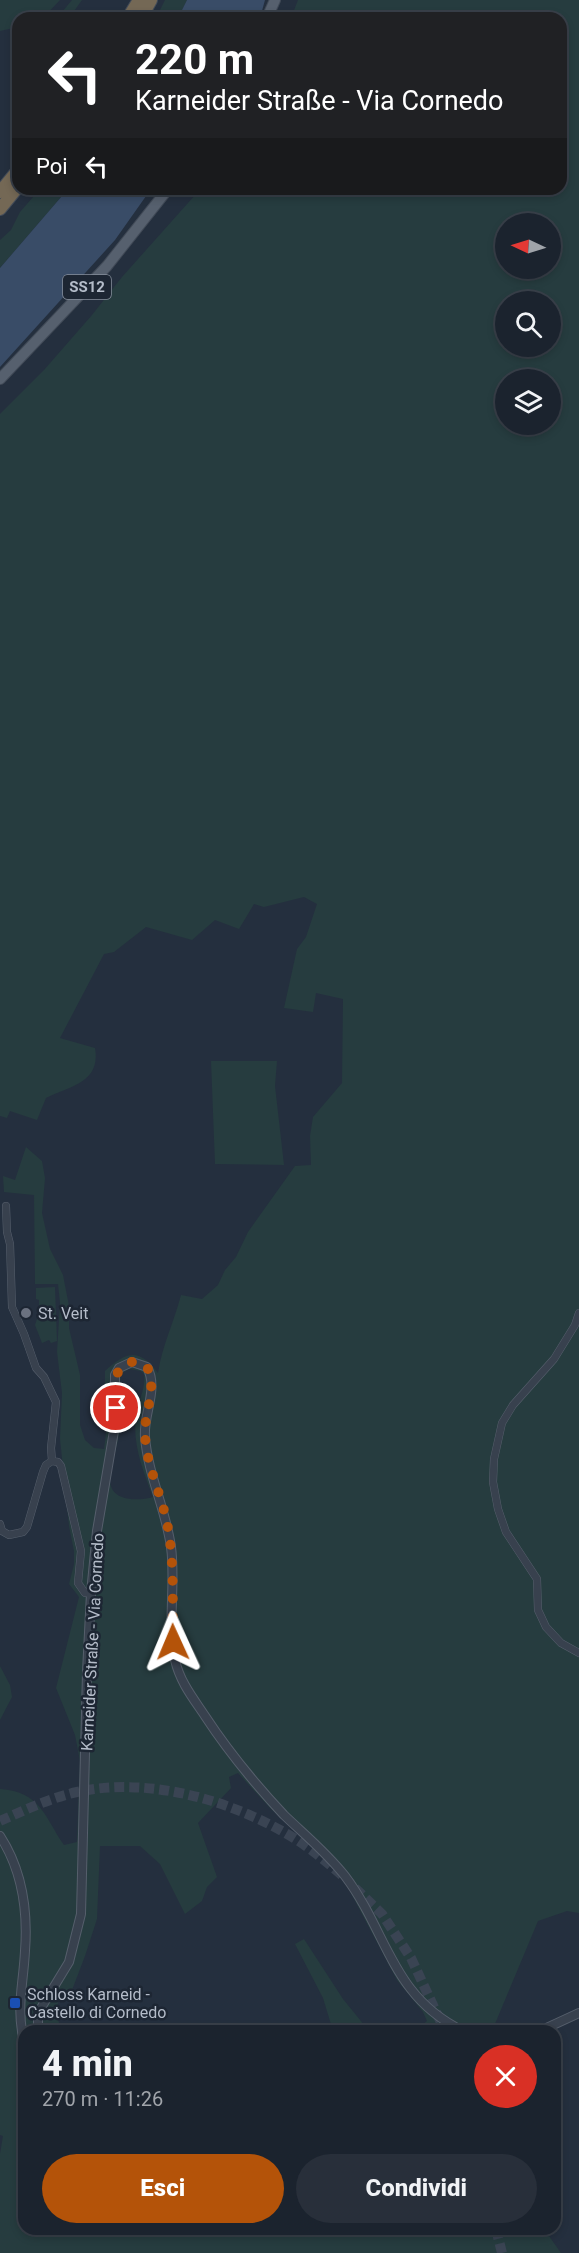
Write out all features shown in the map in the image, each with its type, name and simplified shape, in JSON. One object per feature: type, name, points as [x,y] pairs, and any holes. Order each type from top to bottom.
[{"type":"highway","points":[[0,192],[12,177]]},
{"type":"highway","points":[[0,208],[12,194]]},
{"type":"main road","name":"SS12","points":[[0,380],[107,266],[163,195]]},
{"type":"street","points":[[6,1206],[12,1307],[36,1368],[44,1377],[56,1402],[51,1449],[52,1461]]},
{"type":"street","points":[[579,1313],[575,1325],[554,1359],[513,1405],[502,1423],[494,1459],[492,1482],[506,1532],[537,1579],[538,1610],[546,1627],[561,1643],[579,1653]]},
{"type":"street","name":"Karneider Straße - Via Cornedo","points":[[39,2025],[41,2008],[69,1962],[81,1914],[91,1593],[97,1531],[115,1425],[115,1375],[124,1364],[132,1362],[147,1367],[152,1380],[145,1420],[145,1437],[172,1548],[173,1642],[179,1676],[222,1742],[252,1779],[285,1816],[321,1848],[345,1876],[360,1898],[401,1977],[424,2004],[451,2025]]},
{"type":"street","points":[[0,1524],[2,1531],[9,1535],[23,1532],[27,1527],[46,1465],[52,1461],[58,1462],[61,1466],[81,1551],[78,1583],[86,1593],[91,1593]]},
{"type":"street","points":[[0,1836],[11,1854],[21,1882],[25,1951],[19,2010],[21,2025]]},
{"type":"street","points":[[553,2025],[579,2013]]},
{"type":"green space","points":[[0,0],[60,0],[49,12],[12,12],[12,28],[0,31]]},
{"type":"green space","points":[[72,0],[82,0],[73,12],[62,12]]},
{"type":"green space","points":[[165,0],[187,0],[181,12],[159,12]]},
{"type":"green space","points":[[298,0],[579,0],[579,1913],[567,1911],[538,1921],[495,2025],[422,2025],[427,2021],[423,2012],[397,1980],[345,1882],[238,1773],[229,1777],[231,1788],[198,1823],[217,1877],[207,1887],[202,1901],[185,1914],[160,1864],[140,1846],[100,1846],[97,1919],[69,1998],[58,2002],[57,2017],[60,2025],[18,2025],[18,2218],[16,2221],[18,2235],[548,2235],[561,2253],[0,2253],[0,2154],[3,2136],[0,2135],[0,1789],[14,1791],[33,1800],[46,1815],[64,1845],[77,1842],[80,1761],[75,1735],[56,1688],[79,1597],[69,1584],[74,1564],[74,1551],[69,1526],[60,1439],[62,1393],[57,1352],[60,1303],[58,1284],[35,1284],[34,1195],[4,1192],[3,1176],[15,1180],[26,1147],[42,1161],[45,1178],[42,1213],[50,1249],[63,1275],[69,1306],[69,1328],[80,1375],[80,1425],[85,1440],[94,1448],[104,1449],[109,1409],[105,1394],[105,1371],[120,1359],[133,1355],[145,1359],[158,1373],[162,1353],[181,1295],[202,1299],[218,1285],[225,1270],[236,1257],[248,1232],[295,1166],[311,1165],[310,1136],[313,1117],[342,1083],[343,999],[316,993],[313,1012],[284,1008],[297,949],[306,937],[317,904],[304,897],[264,907],[254,904],[239,929],[215,920],[192,940],[146,927],[114,952],[104,954],[60,1038],[95,1048],[96,1059],[89,1076],[74,1086],[46,1098],[37,1120],[10,1111],[7,1118],[0,1116],[0,414],[44,370],[122,277],[195,195],[567,195],[567,12],[293,12]],"holes":[[[129,1369],[141,1371],[144,1374],[144,1385],[135,1426],[139,1457],[153,1497],[134,1499],[121,1497],[116,1493],[112,1489],[110,1478],[121,1426],[121,1374]]]},
{"type":"green space","points":[[35,195],[63,195],[0,268],[0,240],[11,230],[20,212]]},
{"type":"green space","points":[[211,1061],[277,1061],[275,1086],[284,1165],[215,1164]]},
{"type":"green space","points":[[55,1287],[57,1341],[51,1343],[49,1340],[42,1343],[35,1325],[39,1313],[36,1288]]},
{"type":"green space","points":[[0,1666],[10,1685],[12,1697],[0,1720]]},
{"type":"green space","points":[[304,1939],[343,1999],[364,2025],[331,2025],[323,1998],[295,1944]]},
{"type":"water","points":[[187,0],[265,0],[262,12],[181,12]]},
{"type":"water","points":[[63,195],[147,195],[115,240],[0,367],[0,268]]},
{"type":"tunnel","points":[[0,1821],[47,1801],[77,1792],[133,1787],[162,1790],[219,1803],[273,1826],[303,1844],[344,1877]]},
{"type":"tunnel","points":[[355,1888],[382,1914],[411,1958],[442,2025]]},
{"type":"tunnel","points":[[498,2235],[502,2253]]},
{"type":"place","name":"St. Veit","points":[[26,1313]]},
{"type":"place","name":"Schloss Karneid - Castello di Cornedo","points":[[15,2003]]},
{"type":"route","points":[[116,1408],[114,1385],[115,1375],[119,1368],[132,1362],[147,1367],[152,1380],[152,1388],[145,1420],[146,1449],[167,1520],[172,1548],[173,1642]]}]
